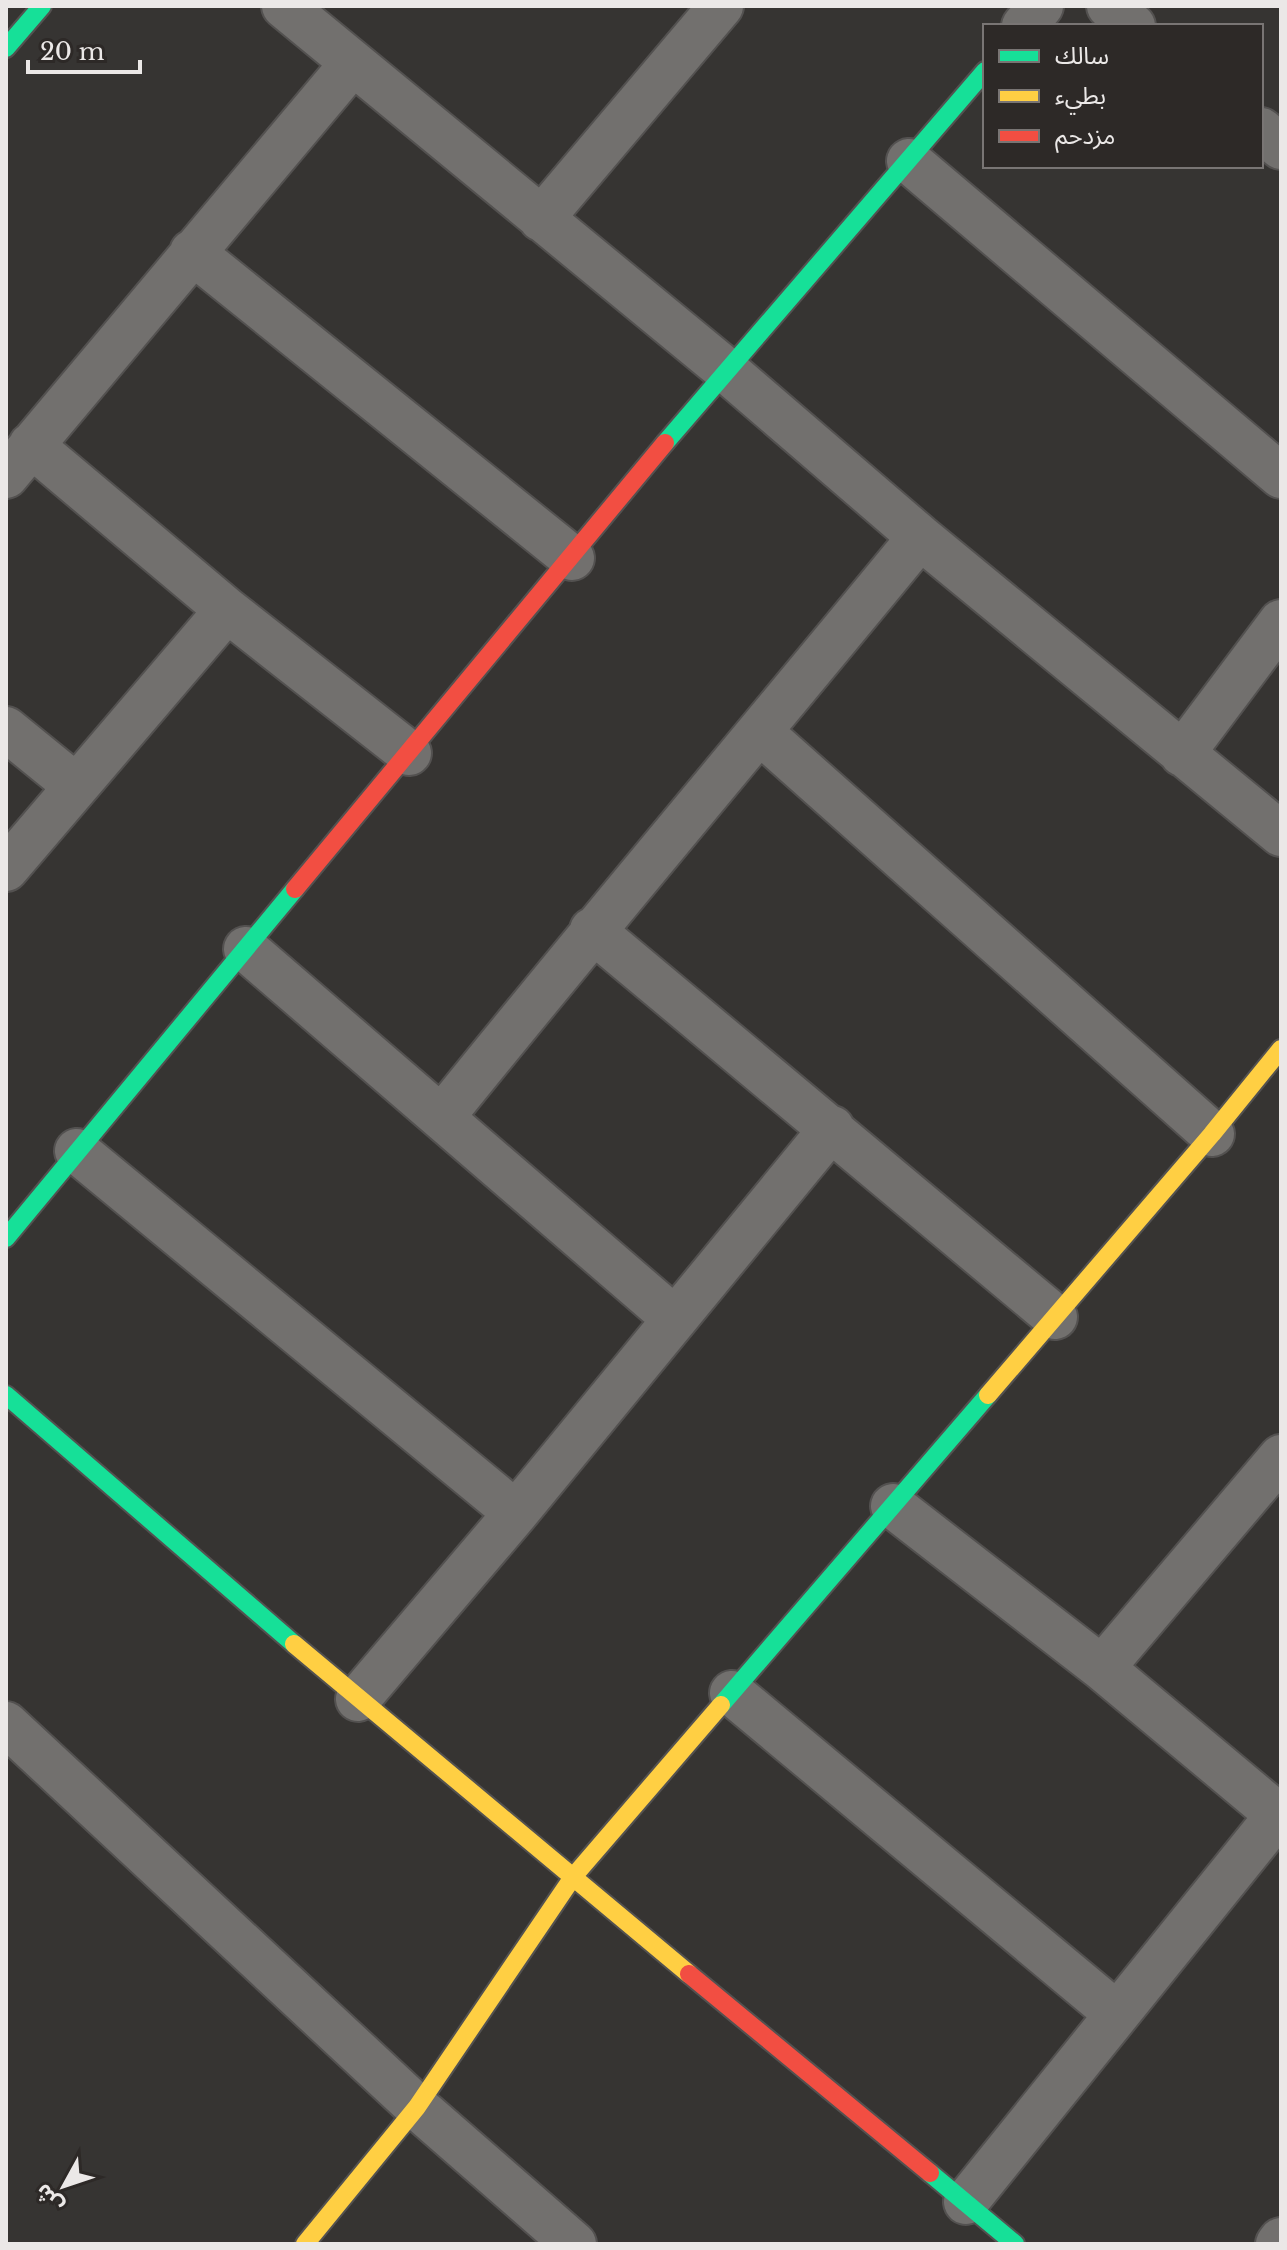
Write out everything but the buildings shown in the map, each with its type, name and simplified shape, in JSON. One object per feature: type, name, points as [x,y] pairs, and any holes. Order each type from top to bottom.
[{"type":"street","points":[[6,48],[42,6]]},
{"type":"street","points":[[284,6],[1281,834]]},
{"type":"street","points":[[1026,24],[1041,6]]},
{"type":"street","points":[[1109,6],[1131,24]]},
{"type":"street","points":[[541,219],[714,9]]},
{"type":"street","points":[[352,64],[18,460],[227,610],[409,753]]},
{"type":"street","points":[[6,1238],[726,370],[983,73]]},
{"type":"street","points":[[1263,132],[1281,147]]},
{"type":"street","points":[[909,161],[1281,476]]},
{"type":"street","points":[[192,252],[572,558]]},
{"type":"street","points":[[442,1117],[592,930],[920,537]]},
{"type":"street","points":[[6,869],[227,610]]},
{"type":"street","points":[[1182,754],[1281,622]]},
{"type":"street","points":[[6,729],[76,786]]},
{"type":"street","points":[[760,732],[1212,1134]]},
{"type":"street","points":[[592,930],[1055,1317]]},
{"type":"street","points":[[246,949],[675,1319]]},
{"type":"street","points":[[305,2244],[417,2107],[573,1877],[1212,1134],[1281,1049]]},
{"type":"street","points":[[358,1699],[516,1513],[832,1128]]},
{"type":"street","points":[[77,1151],[516,1513]]},
{"type":"street","points":[[6,1395],[358,1699],[1015,2244]]},
{"type":"street","points":[[1102,1668],[1277,1471]]},
{"type":"street","points":[[893,1506],[1102,1668],[1280,1813],[966,2202]]},
{"type":"street","points":[[732,1693],[1117,2014]]},
{"type":"street","points":[[6,1724],[417,2107],[574,2244]]},
{"type":"traffic: fast","points":[[6,48],[42,6]]},
{"type":"traffic: fast","points":[[665,443],[983,73]]},
{"type":"traffic: fast","points":[[6,1238],[295,889]]},
{"type":"traffic: fast","points":[[6,1395],[294,1644]]},
{"type":"traffic: fast","points":[[721,1705],[988,1395]]},
{"type":"traffic: fast","points":[[930,2173],[1015,2244]]},
{"type":"traffic: slow","points":[[988,1395],[1281,1049]]},
{"type":"traffic: slow","points":[[294,1644],[689,1974]]},
{"type":"traffic: slow","points":[[305,2244],[417,2107],[573,1877],[721,1705]]},
{"type":"traffic: jam","points":[[295,889],[665,443]]},
{"type":"traffic: jam","points":[[689,1974],[930,2173]]}]
